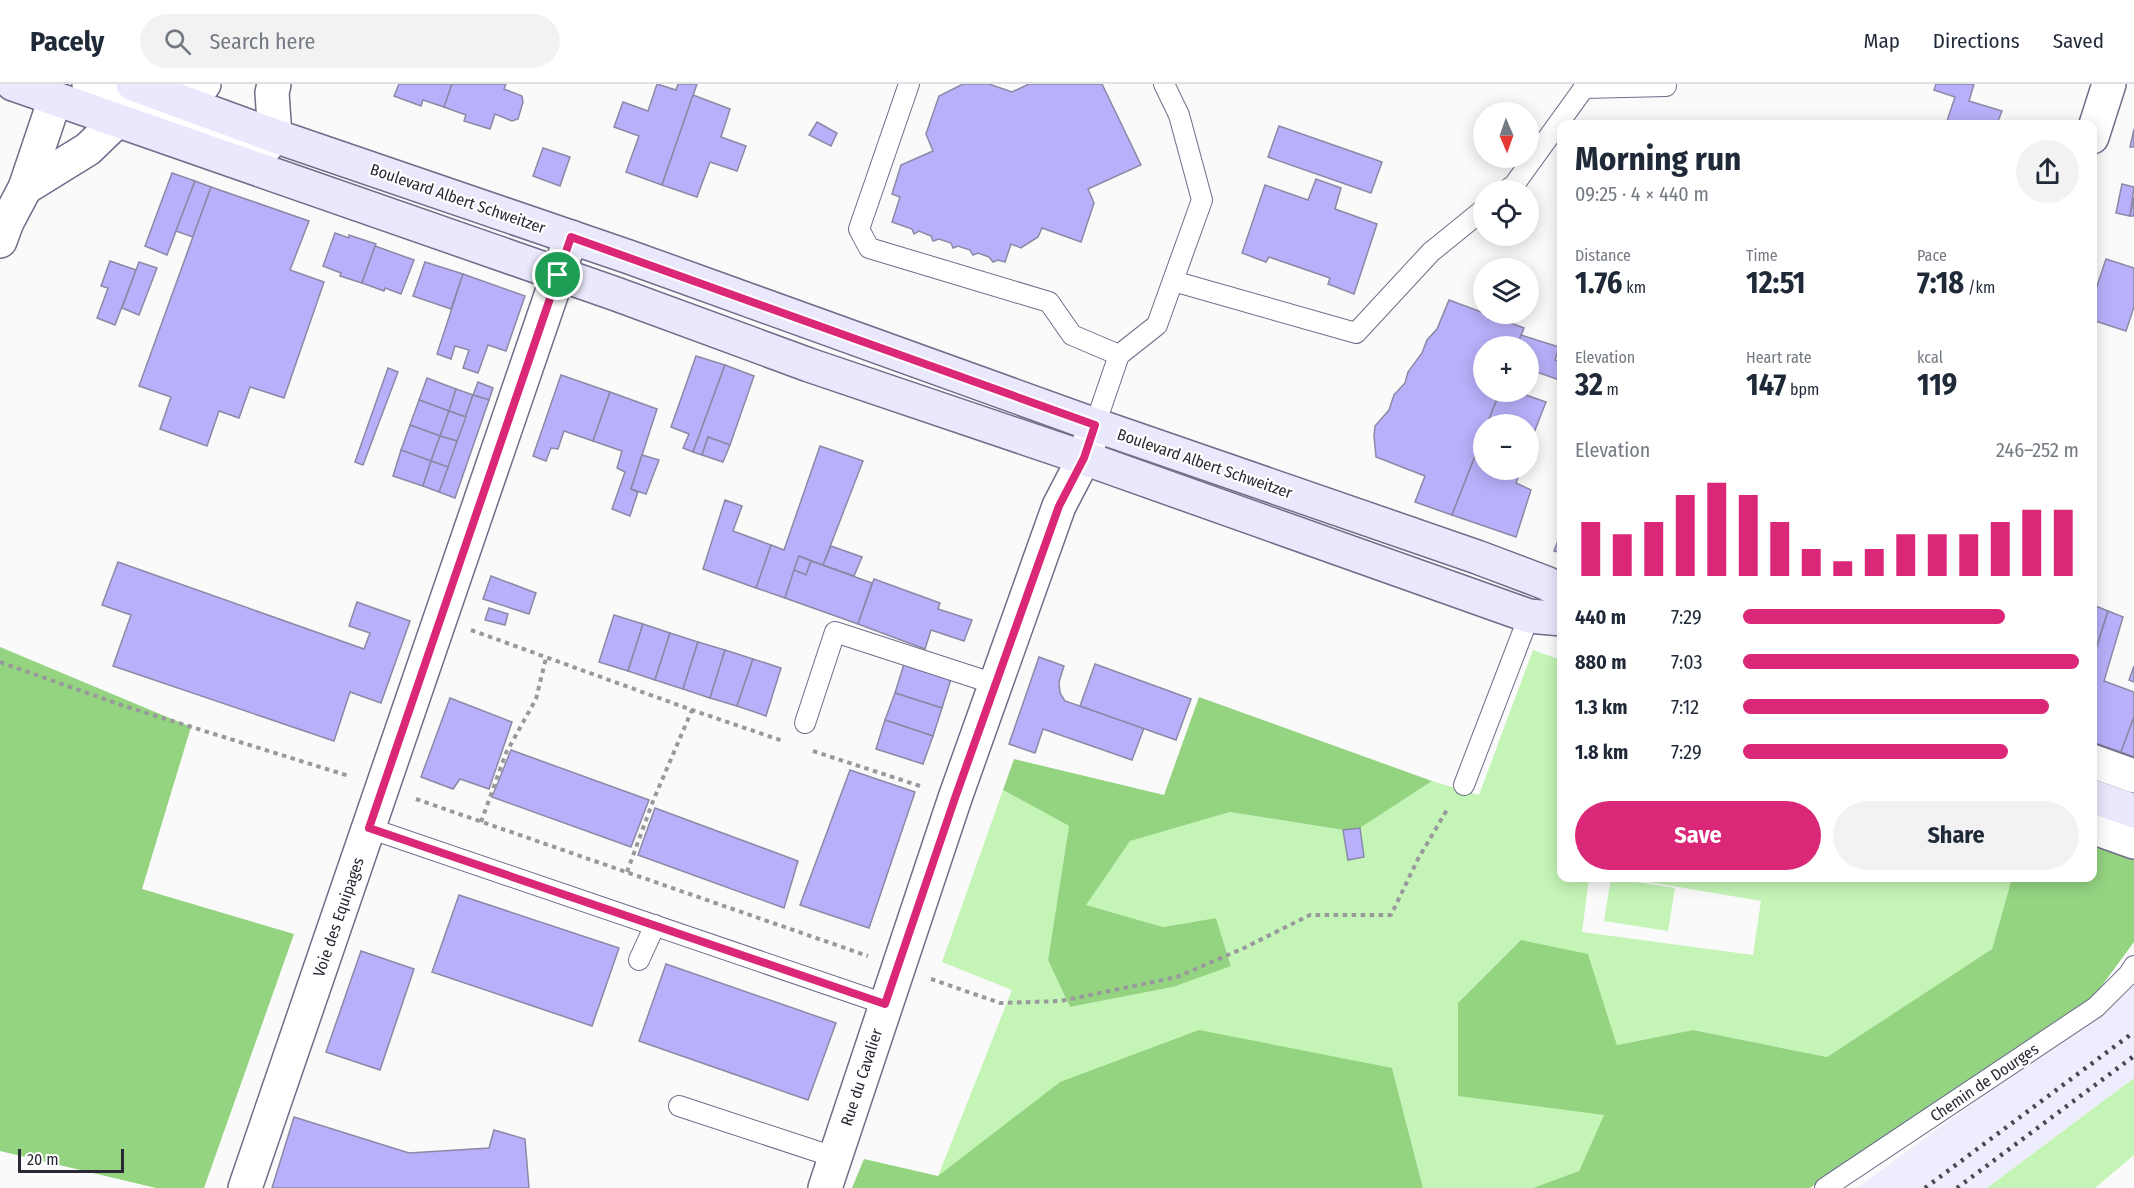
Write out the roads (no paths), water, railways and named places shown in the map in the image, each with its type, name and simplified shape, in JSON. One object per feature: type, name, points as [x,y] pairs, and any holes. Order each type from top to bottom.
[{"type":"main road","name":"Boulevard Albert Schweitzer","points":[[13,84],[66,92],[117,121],[269,154],[571,237],[1095,425],[1477,557],[1557,589]]},
{"type":"main road","name":"Boulevard Albert Schweitzer","points":[[133,84],[194,104],[269,154],[558,275],[1529,616],[1557,619]]},
{"type":"main road","points":[[2097,798],[2134,811]]},
{"type":"street","points":[[89,84],[172,113],[194,104]]},
{"type":"street","points":[[269,154],[274,84]]},
{"type":"street","points":[[2097,121],[2109,84]]},
{"type":"street","points":[[0,241],[25,188],[46,122],[66,92]]},
{"type":"street","points":[[25,188],[88,149],[134,105],[194,104]]},
{"type":"street","name":"Voie des Equipages","points":[[245,1188],[571,237]]},
{"type":"street","name":"Rue du Cavalier","points":[[830,1173],[885,1004],[995,684],[1059,506],[1084,458],[1095,425]]},
{"type":"street","name":"Boulevard Albert Schweitzer","points":[[1477,557],[1496,551],[1557,572]]},
{"type":"street","points":[[2097,763],[2134,776]]},
{"type":"street","points":[[2097,829],[2134,842]]},
{"type":"lane","points":[[909,84],[859,229],[868,248],[1049,302],[1072,335],[1119,355]]},
{"type":"lane","points":[[1095,425],[1119,355],[1157,325],[1202,200],[1179,115],[1164,84]]},
{"type":"lane","points":[[1561,120],[1584,88],[1666,86]]},
{"type":"lane","points":[[1518,180],[1557,125]]},
{"type":"lane","points":[[1173,281],[1356,333],[1431,252],[1473,219]]},
{"type":"lane","points":[[1464,785],[1529,616]]},
{"type":"lane","points":[[804,723],[835,632],[995,684]]},
{"type":"lane","points":[[369,828],[885,1004]]},
{"type":"lane","points":[[639,960],[655,925]]},
{"type":"lane","name":"Chemin de Dourges","points":[[1825,1188],[2097,1007],[2134,966]]},
{"type":"lane","points":[[679,1106],[830,1173]]},
{"type":"railway","points":[[1925,1188],[2134,1032]]},
{"type":"railway","points":[[1957,1188],[2134,1056]]}]
